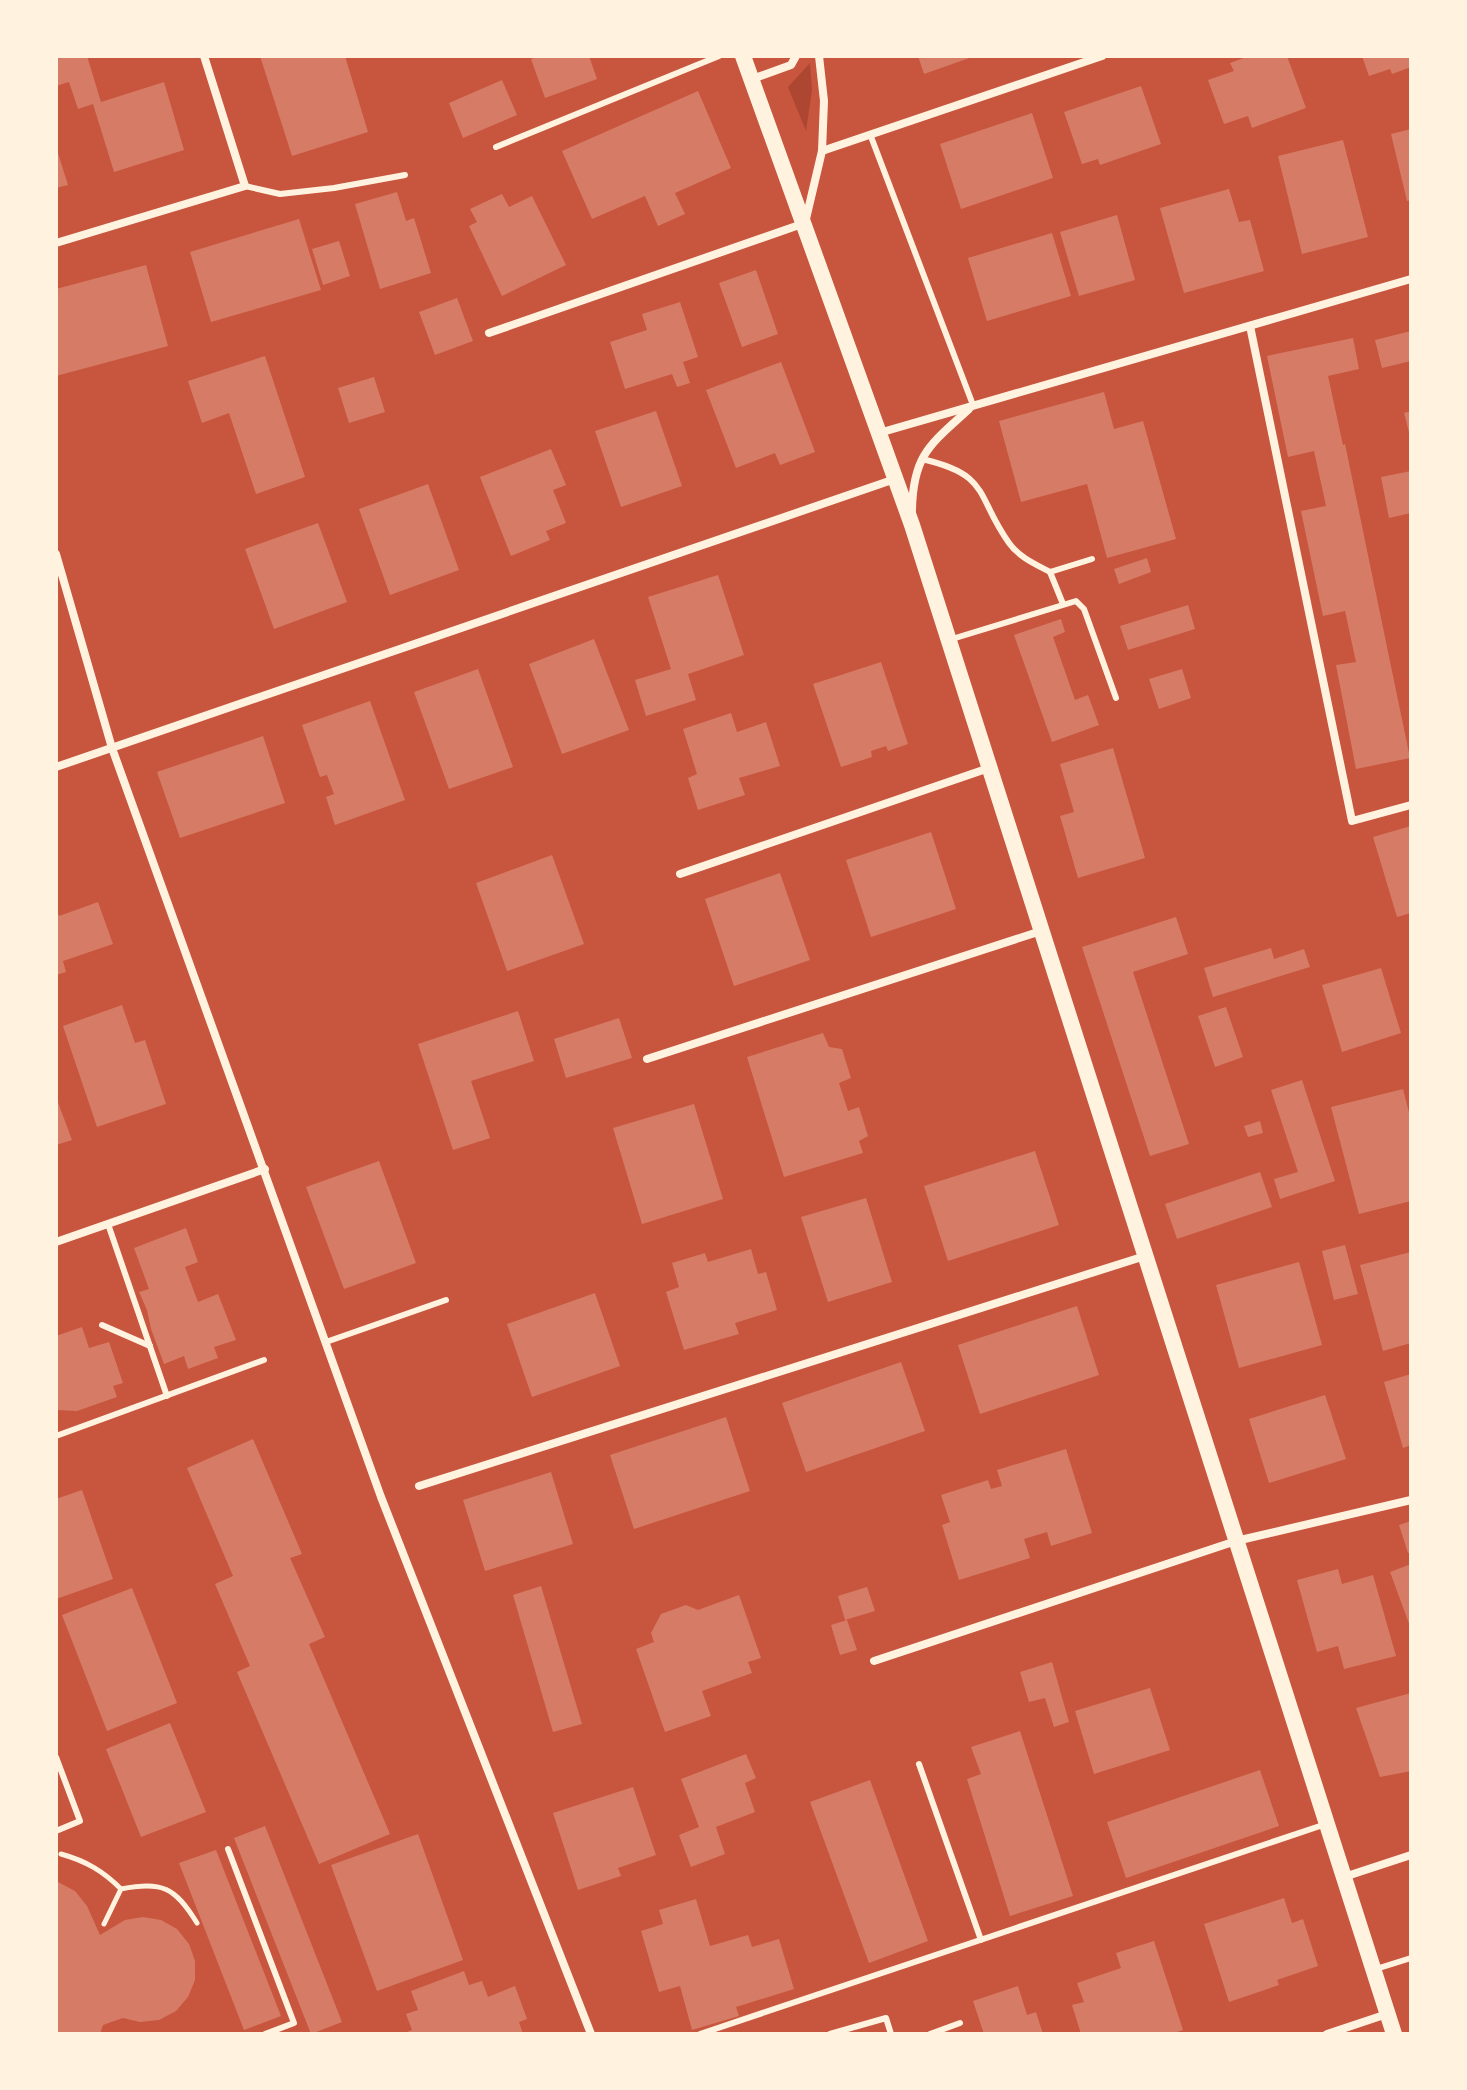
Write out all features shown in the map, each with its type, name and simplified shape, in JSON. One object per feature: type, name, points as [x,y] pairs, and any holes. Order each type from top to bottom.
[{"type":"main road","points":[[743,56],[912,525],[1394,2034]]},
{"type":"street","points":[[56,243],[245,186],[204,56]]},
{"type":"street","points":[[752,79],[791,65],[796,56]]},
{"type":"street","points":[[489,333],[805,223],[822,151],[824,101],[819,56]]},
{"type":"street","points":[[822,151],[1102,56]]},
{"type":"street","points":[[879,433],[1411,279]]},
{"type":"street","points":[[1250,326],[1352,821],[1411,805]]},
{"type":"street","points":[[912,525],[912,480],[922,459],[929,447],[973,405]]},
{"type":"street","points":[[56,767],[895,479]]},
{"type":"street","points":[[56,554],[112,748],[381,1497],[591,2034]]},
{"type":"street","points":[[680,874],[990,768]]},
{"type":"street","points":[[647,1059],[1042,931]]},
{"type":"street","points":[[56,1242],[265,1169]]},
{"type":"street","points":[[419,1486],[1146,1256]]},
{"type":"street","points":[[874,1661],[1236,1541],[1411,1500]]},
{"type":"street","points":[[1344,1877],[1411,1855]]},
{"type":"street","points":[[1327,2034],[1387,2014]]},
{"type":"lane","points":[[496,147],[719,56]]},
{"type":"lane","points":[[870,134],[973,405]]},
{"type":"lane","points":[[245,186],[280,194],[405,175]]},
{"type":"lane","points":[[922,459],[949,465],[971,478],[1009,545],[1028,561],[1050,572],[1063,604]]},
{"type":"lane","points":[[1050,572],[1092,559]]},
{"type":"lane","points":[[949,640],[1076,601],[1084,609],[1116,698]]},
{"type":"lane","points":[[108,1224],[167,1396]]},
{"type":"lane","points":[[326,1342],[446,1300]]},
{"type":"lane","points":[[102,1325],[150,1346]]},
{"type":"lane","points":[[56,1436],[264,1360]]},
{"type":"lane","points":[[56,1757],[80,1821],[56,1831]]},
{"type":"lane","points":[[919,1764],[981,1940]]},
{"type":"lane","points":[[700,2034],[1327,1824]]},
{"type":"lane","points":[[228,1849],[294,2023],[265,2034]]},
{"type":"lane","points":[[1373,1970],[1411,1958]]},
{"type":"lane","points":[[830,2034],[886,2018],[891,2034]]},
{"type":"lane","points":[[930,2034],[960,2023]]},
{"type":"path","points":[[56,1853],[83,1860],[121,1889]]},
{"type":"path","points":[[121,1889],[146,1884],[167,1888],[185,1903],[197,1923]]},
{"type":"path","points":[[104,1924],[121,1889]]},
{"type":"shaded area","points":[[810,63],[812,90],[806,131],[788,87]]},
{"type":"building","points":[[56,56],[87,56],[101,102],[164,82],[184,150],[114,172],[93,104],[78,109],[69,82],[56,86]]},
{"type":"building","points":[[260,56],[345,56],[368,132],[292,156]]},
{"type":"building","points":[[540,56],[589,56],[597,79],[545,98],[531,59]]},
{"type":"building","points":[[918,56],[975,56],[924,74]]},
{"type":"building","points":[[1249,56],[1287,56],[1306,108],[1252,128],[1248,116],[1224,124],[1208,80],[1234,71],[1230,63]]},
{"type":"building","points":[[1362,56],[1411,56],[1411,67],[1392,74],[1390,69],[1369,76]]},
{"type":"building","points":[[502,80],[517,115],[463,138],[449,103]]},
{"type":"building","points":[[1141,86],[1161,144],[1100,165],[1098,159],[1082,164],[1064,112]]},
{"type":"building","points":[[698,91],[731,168],[675,193],[685,214],[658,226],[645,196],[592,219],[562,151]]},
{"type":"building","points":[[1032,113],[1053,178],[961,209],[940,144]]},
{"type":"building","points":[[1411,129],[1411,200],[1407,201],[1391,134]]},
{"type":"building","points":[[1343,140],[1368,237],[1302,254],[1278,156]]},
{"type":"building","points":[[56,147],[68,185],[56,188]]},
{"type":"building","points":[[1229,189],[1239,222],[1250,220],[1264,271],[1184,293],[1160,208]]},
{"type":"building","points":[[397,192],[406,221],[414,218],[431,273],[380,289],[355,204]]},
{"type":"building","points":[[502,194],[509,207],[532,196],[566,265],[502,296],[469,226],[477,222],[470,209]]},
{"type":"building","points":[[1117,215],[1135,280],[1079,296],[1060,232]]},
{"type":"building","points":[[299,219],[321,290],[211,322],[190,252]]},
{"type":"building","points":[[1052,233],[1071,296],[987,321],[968,258]]},
{"type":"building","points":[[339,241],[350,276],[323,285],[312,249]]},
{"type":"building","points":[[146,265],[168,346],[56,376],[56,289]]},
{"type":"building","points":[[756,270],[778,334],[742,347],[719,283]]},
{"type":"building","points":[[457,298],[473,341],[435,355],[419,312]]},
{"type":"building","points":[[680,302],[698,357],[683,362],[690,383],[677,387],[672,374],[625,389],[610,342],[647,330],[642,314]]},
{"type":"building","points":[[1411,331],[1411,361],[1382,368],[1375,340]]},
{"type":"building","points":[[1353,338],[1359,369],[1328,376],[1410,758],[1356,769],[1336,665],[1356,662],[1345,611],[1323,616],[1301,511],[1326,506],[1314,451],[1288,457],[1267,356]]},
{"type":"building","points":[[265,356],[305,477],[256,494],[229,413],[202,423],[188,381]]},
{"type":"building","points":[[781,362],[815,452],[780,465],[775,453],[736,468],[706,390]]},
{"type":"building","points":[[374,377],[385,412],[349,423],[338,388]]},
{"type":"building","points":[[1104,392],[1114,429],[1143,421],[1176,539],[1107,558],[1087,484],[1021,502],[999,421]]},
{"type":"building","points":[[656,411],[682,486],[621,507],[595,431]]},
{"type":"building","points":[[1411,411],[1411,436],[1410,436],[1404,413]]},
{"type":"building","points":[[551,449],[566,485],[553,490],[566,523],[546,531],[550,540],[511,556],[480,477]]},
{"type":"building","points":[[1411,471],[1411,513],[1389,518],[1381,477]]},
{"type":"building","points":[[428,484],[459,570],[390,595],[359,509]]},
{"type":"building","points":[[318,523],[347,602],[274,629],[245,549]]},
{"type":"building","points":[[1147,558],[1151,572],[1119,584],[1114,569]]},
{"type":"building","points":[[718,575],[744,655],[688,674],[696,700],[646,716],[635,680],[671,669],[648,597]]},
{"type":"building","points":[[1188,605],[1195,629],[1128,650],[1120,626]]},
{"type":"building","points":[[1061,619],[1065,632],[1053,637],[1075,700],[1088,695],[1099,725],[1052,742],[1014,635]]},
{"type":"building","points":[[594,639],[629,730],[562,754],[529,664]]},
{"type":"building","points":[[881,662],[908,744],[888,751],[886,746],[871,751],[872,757],[841,767],[813,684]]},
{"type":"building","points":[[478,669],[513,767],[449,789],[414,692]]},
{"type":"building","points":[[1182,669],[1191,698],[1159,709],[1149,679]]},
{"type":"building","points":[[370,701],[405,800],[335,825],[326,797],[334,794],[327,775],[320,777],[302,725]]},
{"type":"building","points":[[731,713],[737,732],[766,722],[780,766],[739,778],[745,795],[698,810],[688,778],[697,774],[683,729]]},
{"type":"building","points":[[263,736],[285,803],[180,838],[157,772]]},
{"type":"building","points":[[1113,748],[1145,858],[1078,878],[1060,816],[1074,812],[1060,764]]},
{"type":"building","points":[[1411,826],[1411,913],[1397,917],[1373,837]]},
{"type":"building","points":[[931,832],[956,909],[871,937],[846,860]]},
{"type":"building","points":[[552,855],[584,944],[507,971],[476,883]]},
{"type":"building","points":[[780,873],[810,960],[734,986],[705,899]]},
{"type":"building","points":[[98,902],[113,944],[63,961],[66,972],[56,975],[56,909],[59,916]]},
{"type":"building","points":[[1176,917],[1188,954],[1133,972],[1189,1144],[1150,1156],[1082,947]]},
{"type":"building","points":[[1271,948],[1274,959],[1304,949],[1310,967],[1213,997],[1204,968]]},
{"type":"building","points":[[1381,968],[1401,1033],[1342,1052],[1322,985]]},
{"type":"building","points":[[122,1005],[135,1043],[145,1040],[166,1104],[97,1127],[63,1026]]},
{"type":"building","points":[[1226,1007],[1243,1057],[1215,1067],[1198,1016]]},
{"type":"building","points":[[518,1011],[534,1061],[471,1081],[490,1138],[453,1150],[418,1044]]},
{"type":"building","points":[[619,1018],[632,1058],[566,1078],[554,1039]]},
{"type":"building","points":[[823,1033],[829,1047],[842,1049],[851,1078],[839,1083],[848,1111],[859,1107],[868,1136],[859,1141],[863,1153],[784,1177],[747,1057]]},
{"type":"building","points":[[1302,1080],[1335,1181],[1280,1199],[1274,1179],[1298,1172],[1271,1090]]},
{"type":"building","points":[[1403,1089],[1411,1120],[1411,1201],[1359,1214],[1331,1107]]},
{"type":"building","points":[[56,1097],[72,1140],[56,1145]]},
{"type":"building","points":[[694,1104],[723,1199],[642,1224],[613,1128]]},
{"type":"building","points":[[1260,1121],[1263,1133],[1248,1137],[1244,1126]]},
{"type":"building","points":[[1035,1151],[1059,1225],[948,1261],[924,1186]]},
{"type":"building","points":[[379,1161],[416,1263],[344,1289],[306,1187]]},
{"type":"building","points":[[1260,1172],[1272,1207],[1177,1239],[1165,1204]]},
{"type":"building","points":[[866,1198],[892,1282],[828,1302],[801,1217]]},
{"type":"building","points":[[186,1228],[198,1262],[185,1267],[198,1302],[218,1294],[236,1340],[214,1347],[218,1358],[188,1369],[184,1356],[164,1364],[139,1292],[149,1289],[134,1248]]},
{"type":"building","points":[[1345,1245],[1358,1294],[1334,1300],[1322,1251]]},
{"type":"building","points":[[751,1249],[758,1274],[766,1272],[777,1310],[735,1323],[739,1334],[684,1350],[666,1292],[679,1287],[672,1263],[705,1253],[708,1262]]},
{"type":"building","points":[[1411,1252],[1411,1343],[1383,1351],[1360,1265]]},
{"type":"building","points":[[1299,1262],[1322,1345],[1239,1368],[1216,1285]]},
{"type":"building","points":[[595,1293],[620,1366],[532,1397],[507,1324]]},
{"type":"building","points":[[1077,1306],[1099,1375],[980,1414],[958,1345]]},
{"type":"building","points":[[82,1327],[89,1348],[109,1342],[123,1383],[113,1386],[117,1397],[77,1411],[56,1410],[56,1336]]},
{"type":"building","points":[[901,1362],[925,1431],[806,1472],[782,1403]]},
{"type":"building","points":[[1411,1374],[1411,1445],[1403,1448],[1384,1382]]},
{"type":"building","points":[[1325,1395],[1346,1459],[1269,1483],[1249,1419]]},
{"type":"building","points":[[726,1417],[750,1491],[634,1529],[610,1455]]},
{"type":"building","points":[[253,1439],[302,1554],[290,1558],[325,1637],[309,1644],[390,1834],[319,1864],[237,1672],[250,1666],[215,1584],[233,1576],[187,1468]]},
{"type":"building","points":[[1066,1449],[1092,1533],[1051,1546],[1047,1532],[1024,1539],[1030,1558],[959,1580],[942,1525],[950,1522],[941,1495],[988,1480],[991,1489],[1002,1486],[997,1470]]},
{"type":"building","points":[[551,1472],[573,1544],[485,1571],[463,1500]]},
{"type":"building","points":[[82,1490],[113,1579],[56,1599],[56,1499]]},
{"type":"building","points":[[1411,1521],[1411,1552],[1408,1553],[1399,1525]]},
{"type":"building","points":[[1411,1564],[1411,1629],[1390,1572]]},
{"type":"building","points":[[1338,1569],[1342,1584],[1373,1575],[1396,1656],[1344,1669],[1338,1646],[1317,1652],[1297,1580]]},
{"type":"building","points":[[541,1586],[582,1724],[553,1732],[513,1595]]},
{"type":"building","points":[[867,1587],[875,1611],[845,1620],[838,1596]]},
{"type":"building","points":[[132,1588],[177,1703],[107,1731],[62,1615]]},
{"type":"building","points":[[739,1595],[761,1658],[748,1662],[752,1673],[702,1691],[711,1716],[665,1732],[636,1649],[654,1642],[651,1633],[661,1614],[686,1605],[698,1610]]},
{"type":"building","points":[[847,1620],[857,1650],[840,1655],[831,1625]]},
{"type":"building","points":[[1052,1662],[1069,1722],[1054,1727],[1045,1698],[1029,1702],[1020,1672]]},
{"type":"building","points":[[1150,1688],[1170,1750],[1094,1774],[1075,1711]]},
{"type":"building","points":[[1411,1693],[1411,1771],[1380,1777],[1356,1708]]},
{"type":"building","points":[[170,1723],[206,1812],[141,1837],[106,1749]]},
{"type":"building","points":[[1020,1731],[1073,1896],[1010,1916],[967,1779],[981,1774],[971,1747]]},
{"type":"building","points":[[746,1754],[756,1778],[745,1783],[755,1812],[716,1827],[725,1854],[691,1867],[679,1835],[699,1827],[681,1779]]},
{"type":"building","points":[[1260,1770],[1279,1826],[1126,1878],[1107,1822]]},
{"type":"building","points":[[870,1780],[928,1941],[869,1963],[810,1802]]},
{"type":"building","points":[[633,1787],[656,1855],[618,1868],[621,1876],[578,1890],[553,1813]]},
{"type":"building","points":[[265,1826],[342,2022],[311,2034],[234,1838]]},
{"type":"building","points":[[418,1834],[463,1960],[377,1991],[331,1865]]},
{"type":"building","points":[[216,1850],[281,2016],[244,2030],[179,1863]]},
{"type":"building","points":[[56,1881],[75,1891],[87,1906],[100,1935],[125,1920],[143,1917],[161,1920],[177,1929],[189,1944],[195,1961],[195,1980],[188,1997],[176,2011],[159,2020],[140,2022],[123,2018],[103,2025],[100,2034],[56,2034]]},
{"type":"building","points":[[1284,1898],[1292,1923],[1303,1919],[1318,1966],[1277,1980],[1279,1985],[1229,2002],[1204,1924]]},
{"type":"building","points":[[696,1899],[710,1946],[748,1935],[752,1947],[779,1939],[794,1989],[736,2007],[739,2016],[692,2030],[680,1986],[659,1992],[641,1931],[663,1924],[659,1910]]},
{"type":"building","points":[[1154,1941],[1183,2030],[1171,2034],[1081,2034],[1072,2005],[1084,2002],[1077,1983],[1121,1968],[1116,1953]]},
{"type":"building","points":[[464,1971],[469,1985],[482,1981],[488,1997],[515,1986],[527,2019],[519,2022],[523,2034],[402,2034],[412,2030],[406,2014],[418,2010],[411,1991]]},
{"type":"building","points":[[1018,1986],[1027,2015],[1036,2012],[1043,2034],[984,2034],[973,2001]]}]
